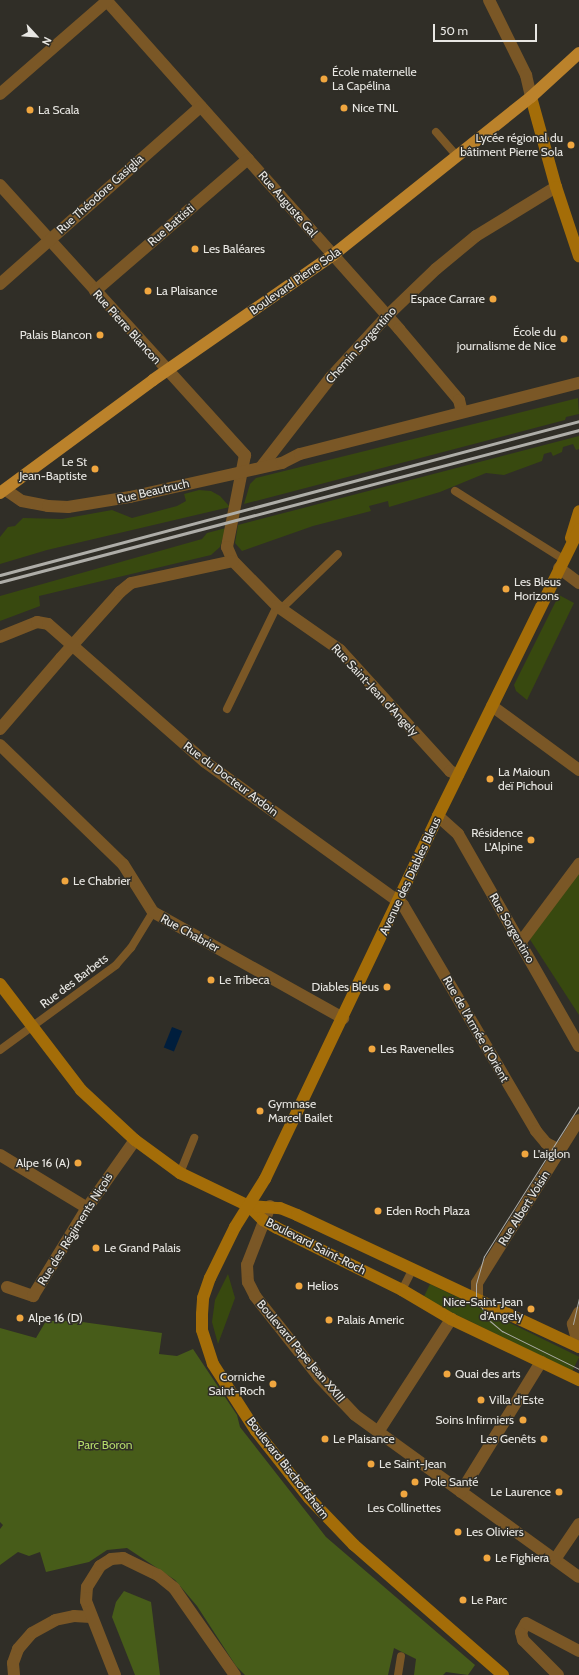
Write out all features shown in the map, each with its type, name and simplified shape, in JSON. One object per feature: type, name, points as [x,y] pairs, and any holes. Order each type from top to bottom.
[{"type":"main road","name":"Boulevard Pierre Sola","points":[[2,491],[166,370],[333,255],[532,97],[579,53]]},
{"type":"main road","points":[[532,97],[556,187],[579,256]]},
{"type":"main road","name":"Avenue des Diables Bleus","points":[[570,545],[579,511]]},
{"type":"main road","name":"Avenue des Diables Bleus","points":[[249,1206],[265,1179],[438,816],[561,563],[579,530]]},
{"type":"main road","points":[[0,984],[81,1090],[135,1140],[180,1173],[249,1206]]},
{"type":"main road","name":"Boulevard Saint-Roch","points":[[249,1206],[270,1206],[291,1212],[579,1347]]},
{"type":"main road","name":"Boulevard Saint-Roch","points":[[249,1206],[263,1220],[402,1290],[451,1319],[579,1380]]},
{"type":"main road","name":"Boulevard Bischoffsheim","points":[[249,1206],[210,1278],[203,1298],[202,1330],[213,1364],[256,1431],[338,1530],[503,1675]]},
{"type":"street","points":[[0,94],[106,0]]},
{"type":"street","name":"Rue Auguste Gal","points":[[106,0],[387,316],[459,400],[462,412]]},
{"type":"street","points":[[489,0],[526,75],[532,97]]},
{"type":"street","name":"Rue Théodore Gasiglia","points":[[0,284],[201,106]]},
{"type":"street","name":"Rue Battisti","points":[[94,291],[248,159]]},
{"type":"street","name":"Rue Pierre Blancon","points":[[0,185],[48,241],[166,370],[236,443],[245,455],[241,471]]},
{"type":"street","name":"Chemin Sorgentino","points":[[262,466],[331,377],[387,316],[436,269],[476,236],[556,187]]},
{"type":"street","name":"Rue Beautruch","points":[[2,491],[28,502],[68,507],[130,497],[262,466],[282,463],[300,454],[579,383]]},
{"type":"street","points":[[287,434],[289,449],[300,454]]},
{"type":"street","points":[[0,729],[120,592],[132,583],[233,561],[227,546],[241,471]]},
{"type":"street","name":"Avenue des Diables Bleus","points":[[570,545],[579,535]]},
{"type":"street","name":"Rue Saint-Jean d'Angely","points":[[233,561],[279,607],[340,650],[450,771],[458,775]]},
{"type":"street","points":[[561,563],[579,582]]},
{"type":"street","name":"Rue du Docteur Ardoin","points":[[0,637],[37,622],[48,624],[205,762],[398,901]]},
{"type":"street","points":[[492,706],[579,770]]},
{"type":"street","name":"Rue Chabrier","points":[[0,745],[123,864],[153,912],[343,1018]]},
{"type":"street","name":"Rue Sorgentino","points":[[438,816],[458,834],[579,1046]]},
{"type":"street","points":[[520,943],[579,864]]},
{"type":"street","name":"Rue de l'Armée d'Orient","points":[[398,901],[408,913],[536,1131],[546,1143],[560,1150]]},
{"type":"street","name":"Rue Albert Voisin","points":[[477,1298],[477,1283],[579,1120]]},
{"type":"street","name":"Rue des Régiments Niçois","points":[[7,1287],[33,1296],[87,1208],[135,1140]]},
{"type":"street","points":[[0,1155],[87,1208]]},
{"type":"street","name":"Boulevard Pape Jean XXIII","points":[[270,1206],[263,1220],[247,1266],[248,1282],[254,1296],[319,1377],[355,1415],[461,1492],[556,1558],[579,1577]]},
{"type":"street","points":[[579,1312],[573,1324],[579,1347]]},
{"type":"street","points":[[378,1432],[451,1319]]},
{"type":"street","points":[[461,1492],[541,1362]]},
{"type":"street","points":[[556,1558],[579,1524]]},
{"type":"street","points":[[115,1675],[86,1601],[87,1587],[100,1566],[111,1559],[123,1558],[158,1575],[174,1588],[235,1675]]},
{"type":"street","points":[[14,1675],[12,1663],[18,1649],[32,1633],[55,1620],[74,1616],[91,1617]]},
{"type":"street","points":[[558,1675],[523,1640],[521,1632],[526,1624],[579,1650]]},
{"type":"lane","points":[[436,132],[457,156]]},
{"type":"lane","points":[[455,491],[561,563]]},
{"type":"lane","points":[[227,709],[279,607],[338,554]]},
{"type":"lane","name":"Rue des Barbets","points":[[1,1046],[32,1026],[116,965],[131,948],[153,912]]},
{"type":"lane","points":[[180,1173],[194,1138]]},
{"type":"lane","points":[[402,1290],[413,1268]]},
{"type":"lane","points":[[398,1675],[401,1656]]},
{"type":"green space","points":[[578,398],[579,414],[566,417],[565,420],[244,504],[250,484],[256,478]]},
{"type":"green space","points":[[579,436],[579,449],[576,450],[573,444],[563,447],[562,452],[553,456],[551,452],[544,454],[542,461],[504,475],[486,473],[440,492],[389,507],[388,501],[369,506],[371,511],[313,526],[242,551],[235,543],[238,525]]},
{"type":"green space","points":[[199,490],[211,491],[220,496],[230,507],[47,550],[0,564],[0,537],[8,527],[15,526],[23,518],[62,519],[112,510],[132,518],[177,506],[186,501],[184,494]]},
{"type":"green space","points":[[226,528],[220,547],[211,555],[39,596],[40,606],[0,621],[0,596],[202,539],[207,533]]},
{"type":"green space","points":[[559,595],[574,603],[527,700],[516,691],[514,685]]},
{"type":"green space","points":[[579,872],[579,1015],[529,938]]},
{"type":"green space","points":[[228,1274],[235,1298],[218,1344],[212,1322],[215,1300]]},
{"type":"green space","points":[[430,1284],[579,1357],[572,1371],[423,1298]]},
{"type":"green space","name":"Parc Boron","points":[[46,1321],[75,1321],[162,1333],[159,1354],[177,1356],[193,1349],[237,1415],[240,1427],[326,1537],[475,1665],[468,1675],[446,1672],[443,1675],[414,1675],[416,1659],[394,1648],[388,1675],[245,1675],[236,1666],[197,1606],[175,1580],[127,1548],[107,1550],[89,1562],[46,1572],[40,1552],[29,1556],[18,1552],[0,1565],[0,1529],[3,1525],[0,1522],[0,1328],[36,1338]]},
{"type":"green space","points":[[124,1591],[151,1602],[160,1675],[135,1675],[112,1617],[116,1602]]},
{"type":"water","points":[[172,1027],[182,1031],[174,1052],[164,1047]]},
{"type":"tram line","points":[[579,1106],[484,1256],[476,1284],[476,1298],[490,1321],[502,1331],[579,1369]]},
{"type":"tram line","points":[[573,1324],[579,1298]]},
{"type":"railway","points":[[0,575],[579,421]]},
{"type":"railway","points":[[0,582],[579,430]]},
{"type":"place","name":"École maternelle La Capélina","points":[[324,79]]},
{"type":"place","name":"Nice TNL","points":[[344,108]]},
{"type":"place","name":"La Scala","points":[[30,110]]},
{"type":"place","name":"Lycée régional du bâtiment Pierre Sola","points":[[571,145]]},
{"type":"place","name":"Les Baléares","points":[[195,249]]},
{"type":"place","name":"La Plaisance","points":[[148,291]]},
{"type":"place","name":"Espace Carrare","points":[[493,299]]},
{"type":"place","name":"Palais Blancon","points":[[100,335]]},
{"type":"place","name":"École du journalisme de Nice","points":[[564,339]]},
{"type":"place","name":"Le St Jean-Baptiste","points":[[95,469]]},
{"type":"place","name":"Les Bleus Horizons","points":[[506,589]]},
{"type":"place","name":"La Maioun deï Pichoui","points":[[490,779]]},
{"type":"place","name":"Résidence L'Alpine","points":[[531,840]]},
{"type":"place","name":"Le Chabrier","points":[[65,881]]},
{"type":"place","name":"Le Tribeca","points":[[211,980]]},
{"type":"place","name":"Diables Bleus","points":[[387,987]]},
{"type":"place","name":"Les Ravenelles","points":[[372,1049]]},
{"type":"place","name":"Gymnase Marcel Bailet","points":[[260,1111]]},
{"type":"place","name":"L'aiglon","points":[[525,1154]]},
{"type":"place","name":"Alpe 16 (A)","points":[[78,1163]]},
{"type":"place","name":"Eden Roch Plaza","points":[[378,1211]]},
{"type":"place","name":"Le Grand Palais","points":[[96,1248]]},
{"type":"place","name":"Helios","points":[[299,1286]]},
{"type":"place","name":"Nice-Saint-Jean d'Angely","points":[[531,1309]]},
{"type":"place","name":"Alpe 16 (D)","points":[[20,1318]]},
{"type":"place","name":"Palais Americ","points":[[329,1320]]},
{"type":"place","name":"Quai des arts","points":[[447,1374]]},
{"type":"place","name":"Corniche Saint-Roch","points":[[273,1384]]},
{"type":"place","name":"Villa d'Este","points":[[481,1400]]},
{"type":"place","name":"Soins Infirmiers","points":[[523,1420]]},
{"type":"place","name":"Le Plaisance","points":[[325,1439]]},
{"type":"place","name":"Les Genêts","points":[[544,1439]]},
{"type":"place","name":"Le Saint-Jean","points":[[371,1464]]},
{"type":"place","name":"Pole Santé","points":[[415,1482]]},
{"type":"place","name":"Le Laurence","points":[[559,1492]]},
{"type":"place","name":"Les Collinettes","points":[[404,1494]]},
{"type":"place","name":"Les Oliviers","points":[[458,1532]]},
{"type":"place","name":"Le Fighiera","points":[[487,1558]]},
{"type":"place","name":"Le Parc","points":[[463,1600]]}]
